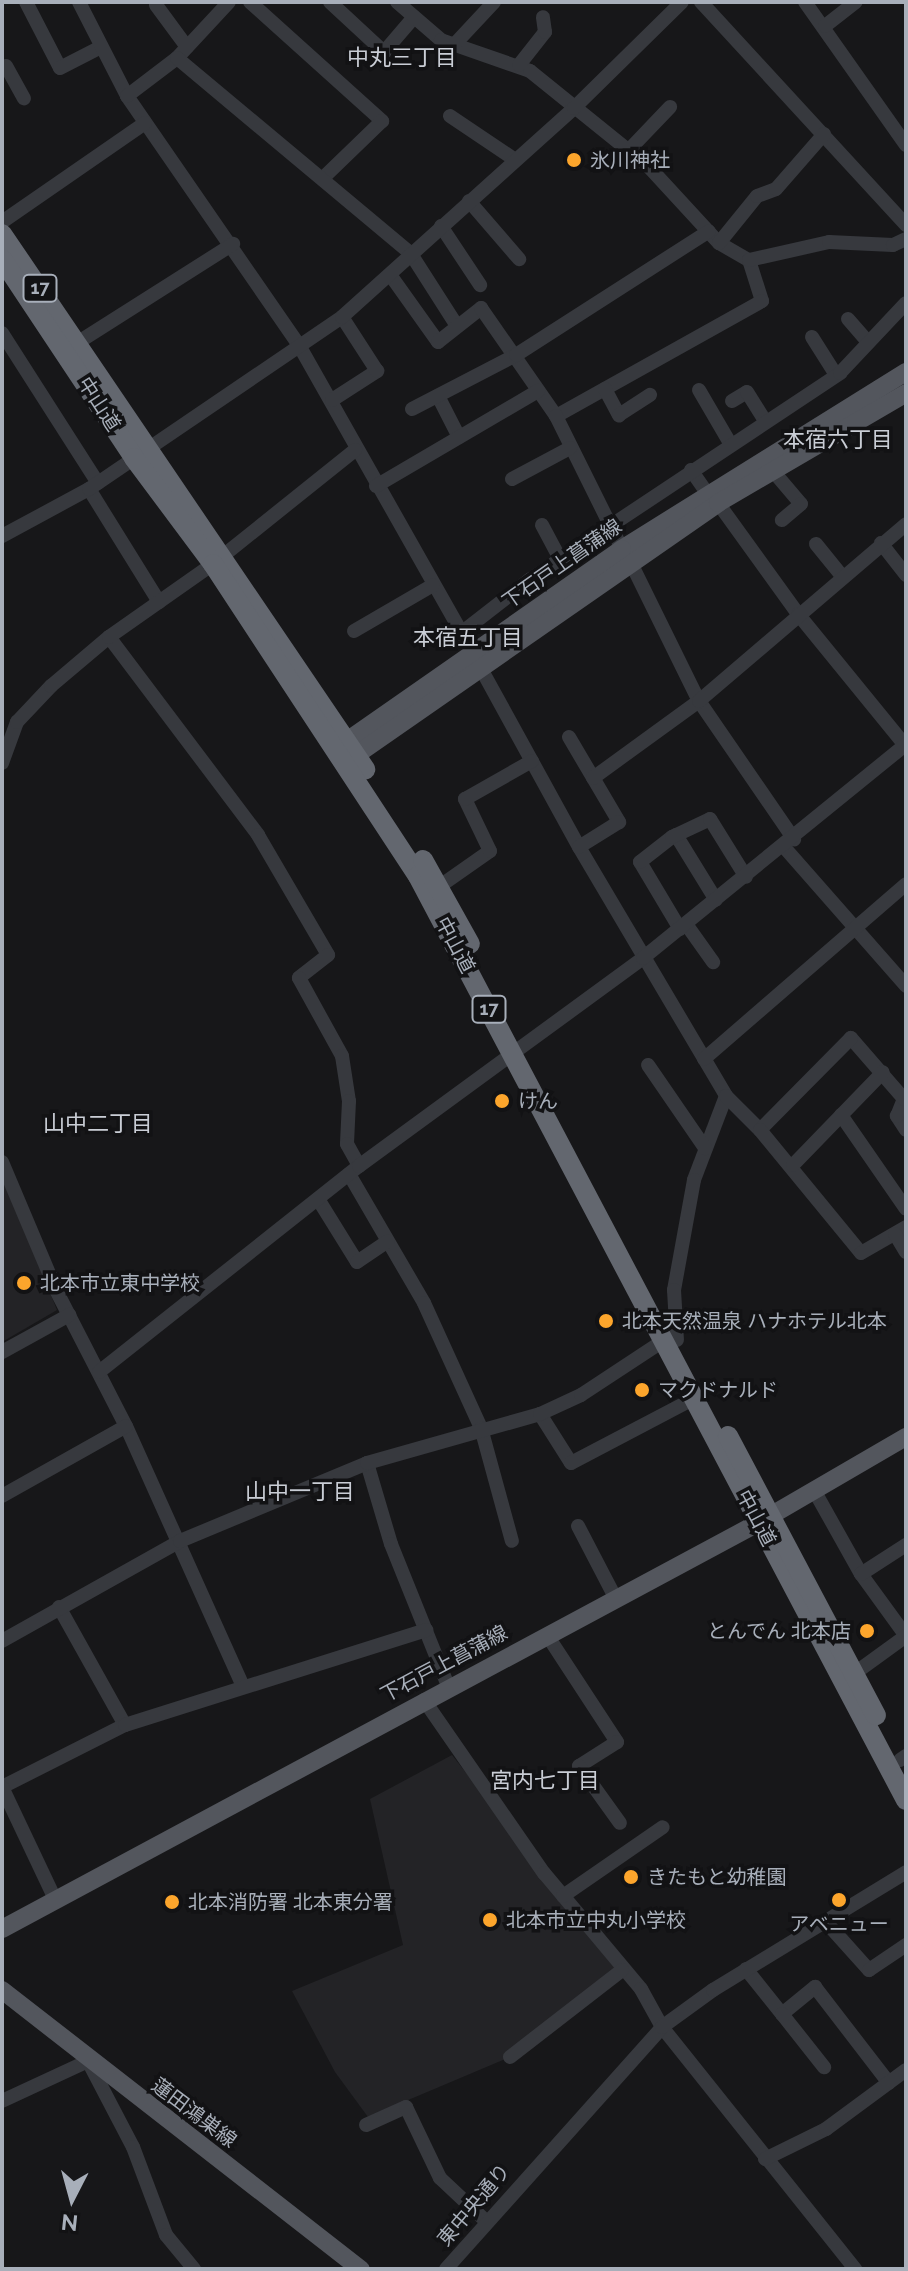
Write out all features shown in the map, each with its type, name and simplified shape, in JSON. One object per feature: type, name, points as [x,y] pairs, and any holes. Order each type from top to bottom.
[{"type":"highway","name":"中山道","points":[[2,234],[77,343],[140,453]]},
{"type":"highway","name":"中山道","points":[[2,259],[219,560],[440,886],[518,1051]]},
{"type":"highway","name":"中山道","points":[[348,750],[518,1051],[764,1519],[906,1800]]},
{"type":"highway","name":"中山道","points":[[670,1340],[693,1399],[855,1673],[904,1763]]},
{"type":"main road","name":"下石戸上菖蒲線","points":[[348,750],[626,555],[906,372]]},
{"type":"main road","name":"下石戸上菖蒲線","points":[[712,498],[773,471],[906,393]]},
{"type":"main road","name":"下石戸上菖蒲線","points":[[2,1929],[448,1686],[815,1492],[906,1437]]},
{"type":"main road","name":"蓮田鴻巣線","points":[[2,1990],[88,2061],[361,2269]]},
{"type":"street","points":[[26,2],[60,68],[101,47]]},
{"type":"street","points":[[79,2],[127,96],[233,244],[332,400],[355,450],[476,659],[579,847],[726,1096],[793,1165],[861,1253],[901,1230],[906,1252]]},
{"type":"street","points":[[127,96],[182,53],[229,2]]},
{"type":"street","points":[[250,2],[382,121],[323,178]]},
{"type":"street","points":[[330,2],[384,52],[414,17]]},
{"type":"street","points":[[397,2],[453,46],[519,65],[668,185],[719,243],[749,260],[829,242],[893,245],[906,239]]},
{"type":"street","points":[[453,46],[494,2]]},
{"type":"street","points":[[2,536],[94,486],[342,317],[574,108],[682,2]]},
{"type":"street","points":[[701,2],[906,225]]},
{"type":"street","points":[[805,2],[900,122],[906,145]]},
{"type":"street","points":[[825,26],[856,2]]},
{"type":"street","points":[[156,5],[182,53],[411,254],[457,326]]},
{"type":"street","points":[[519,65],[545,32],[543,17]]},
{"type":"street","points":[[3,65],[24,98]]},
{"type":"street","points":[[628,151],[670,107]]},
{"type":"street","points":[[450,116],[514,159]]},
{"type":"street","points":[[2,222],[145,123]]},
{"type":"street","points":[[719,243],[757,196],[776,189],[824,134]]},
{"type":"street","points":[[469,201],[519,259]]},
{"type":"street","points":[[441,226],[480,285]]},
{"type":"street","points":[[412,409],[516,355],[709,231]]},
{"type":"street","points":[[77,343],[233,244]]},
{"type":"street","points":[[556,416],[762,301],[749,260]]},
{"type":"street","points":[[391,276],[438,342],[481,308],[516,355],[556,416],[699,701],[789,843],[854,930],[906,986]]},
{"type":"street","points":[[461,633],[560,559],[836,375],[906,303]]},
{"type":"street","points":[[332,400],[377,371],[342,317]]},
{"type":"street","points":[[848,319],[867,341]]},
{"type":"street","points":[[2,333],[159,602]]},
{"type":"street","points":[[812,337],[836,375]]},
{"type":"street","points":[[605,389],[619,415],[650,395]]},
{"type":"street","points":[[699,390],[730,443]]},
{"type":"street","points":[[376,486],[538,391]]},
{"type":"street","points":[[732,401],[747,392],[765,421]]},
{"type":"street","points":[[438,396],[459,437]]},
{"type":"street","points":[[512,479],[570,448]]},
{"type":"street","points":[[2,763],[17,722],[109,637],[219,560],[355,450]]},
{"type":"street","points":[[99,1372],[354,1170],[643,958],[789,843],[905,745],[798,614],[691,470]]},
{"type":"street","points":[[773,471],[801,504],[782,520]]},
{"type":"street","points":[[593,778],[699,701],[906,524]]},
{"type":"street","points":[[542,525],[560,559]]},
{"type":"street","points":[[881,543],[906,575]]},
{"type":"street","points":[[816,544],[842,576]]},
{"type":"street","points":[[354,631],[433,585]]},
{"type":"street","points":[[109,637],[258,835],[328,955],[299,978],[342,1056],[349,1101],[347,1144],[354,1170],[388,1241],[424,1303],[481,1428],[512,1541]]},
{"type":"street","points":[[569,737],[619,822],[579,847]]},
{"type":"street","points":[[440,886],[490,851],[465,799],[532,761]]},
{"type":"street","points":[[713,962],[683,926],[640,862],[676,835],[710,819],[746,877]]},
{"type":"street","points":[[676,835],[716,900]]},
{"type":"street","points":[[704,1059],[906,884]]},
{"type":"street","points":[[760,1130],[851,1038],[904,1099],[897,1116],[906,1130]]},
{"type":"street","points":[[648,1065],[705,1148]]},
{"type":"street","points":[[793,1165],[883,1072]]},
{"type":"street","points":[[2,1641],[180,1541],[367,1463],[481,1428],[540,1414],[581,1395],[670,1340],[674,1290],[694,1180],[726,1096]]},
{"type":"street","points":[[841,1115],[906,1209]]},
{"type":"street","points":[[2,1162],[30,1202],[69,1315],[180,1541],[243,1686]]},
{"type":"street","points":[[318,1199],[357,1262],[388,1241]]},
{"type":"street","points":[[2,1352],[69,1315]]},
{"type":"street","points":[[540,1414],[571,1463],[693,1399]]},
{"type":"street","points":[[2,1496],[126,1426]]},
{"type":"street","points":[[367,1463],[391,1544],[448,1686]]},
{"type":"street","points":[[815,1492],[861,1574],[906,1636],[855,1673]]},
{"type":"street","points":[[578,1526],[616,1599]]},
{"type":"street","points":[[861,1574],[906,1545]]},
{"type":"street","points":[[59,1607],[125,1725]]},
{"type":"street","points":[[55,1899],[2,1787],[125,1725],[426,1630]]},
{"type":"street","points":[[547,1635],[617,1742],[579,1766],[620,1823]]},
{"type":"street","points":[[424,1700],[563,1896],[641,1989],[662,2027],[855,2269]]},
{"type":"street","points":[[563,1896],[663,1827]]},
{"type":"street","name":"東中央通り","points":[[446,2269],[533,2167],[662,2027],[746,1969],[906,1872]]},
{"type":"street","points":[[825,1921],[869,1970],[906,1945]]},
{"type":"street","points":[[746,1969],[824,2067]]},
{"type":"street","points":[[510,2057],[622,1970]]},
{"type":"street","points":[[782,2014],[815,1987],[889,2083]]},
{"type":"street","points":[[2,2101],[88,2061],[133,2147],[166,2235],[194,2269]]},
{"type":"street","points":[[765,2159],[826,2129],[906,2070]]},
{"type":"street","points":[[366,2125],[406,2107],[440,2178],[486,2221]]},
{"type":"shaded area","name":"北本市立東中学校","points":[[2,1174],[57,1310],[2,1342]]},
{"type":"shaded area","name":"北本市立中丸小学校","points":[[452,1755],[622,1970],[510,2057],[368,2117],[335,2072],[292,1991],[403,1945],[370,1799]]},
{"type":"place","name":"氷川神社","points":[[574,160]]},
{"type":"place","name":"けん","points":[[502,1101]]},
{"type":"place","name":"北本市立東中学校","points":[[24,1283]]},
{"type":"place","name":"北本天然温泉 ハナホテル北本","points":[[606,1321]]},
{"type":"place","name":"マクドナルド","points":[[642,1390]]},
{"type":"place","name":"とんでん 北本店","points":[[867,1631]]},
{"type":"place","name":"きたもと幼稚園","points":[[631,1877]]},
{"type":"place","name":"アベニュー","points":[[839,1900]]},
{"type":"place","name":"北本消防署 北本東分署","points":[[172,1902]]},
{"type":"place","name":"北本市立中丸小学校","points":[[490,1920]]},
{"type":"district","name":"中丸三丁目","points":[[402,58]]},
{"type":"district","name":"本宿六丁目","points":[[838,440]]},
{"type":"district","name":"本宿五丁目","points":[[468,638]]},
{"type":"district","name":"山中二丁目","points":[[98,1124]]},
{"type":"district","name":"山中一丁目","points":[[300,1492]]},
{"type":"district","name":"宮内七丁目","points":[[545,1781]]}]
